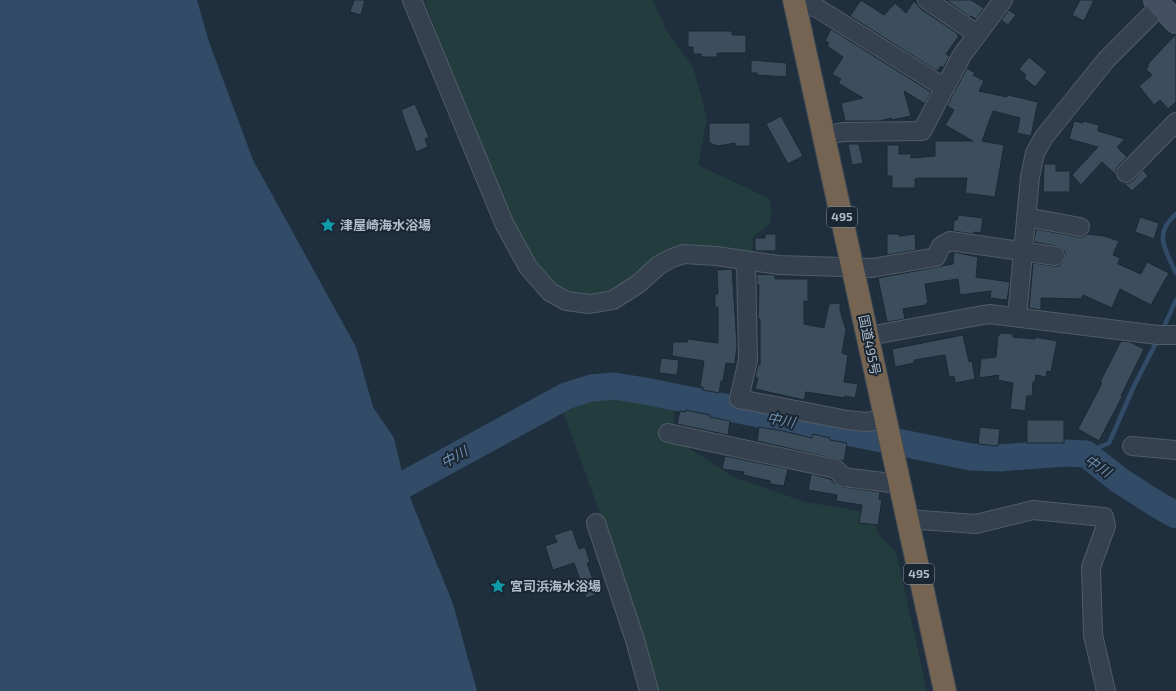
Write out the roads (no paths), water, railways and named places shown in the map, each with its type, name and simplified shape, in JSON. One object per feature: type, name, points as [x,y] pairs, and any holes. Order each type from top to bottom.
[{"type":"highway","name":"国道495号","points":[[795,5],[945,691]]},
{"type":"street","points":[[412,0],[504,223],[528,267],[550,292],[566,301],[590,304],[613,300],[638,284],[660,265],[672,258],[684,254],[716,256],[780,265],[872,268],[936,257],[941,246],[950,241],[1023,250],[1055,256]]},
{"type":"street","points":[[927,0],[978,34]]},
{"type":"street","points":[[823,136],[843,132],[922,131],[962,55],[1003,0]]},
{"type":"street","points":[[1017,317],[1030,177],[1035,154],[1044,137],[1106,60],[1158,3],[1176,22]]},
{"type":"street","points":[[795,5],[814,6],[945,88]]},
{"type":"street","points":[[1126,173],[1176,122]]},
{"type":"street","points":[[1026,217],[1080,227]]},
{"type":"street","points":[[746,261],[748,360],[739,399],[887,427]]},
{"type":"street","points":[[868,336],[989,314],[1166,335]]},
{"type":"street","points":[[668,432],[836,469],[843,477],[899,484]]},
{"type":"street","points":[[1132,446],[1176,450]]},
{"type":"street","points":[[907,519],[976,524],[1033,510],[1104,517],[1106,526],[1091,567],[1092,635],[1106,691]]},
{"type":"street","points":[[596,523],[635,640],[649,691]]},
{"type":"water","points":[[0,0],[197,0],[209,42],[253,160],[356,347],[373,407],[394,438],[405,485],[453,604],[477,691],[0,691]]},
{"type":"waterway","points":[[1176,214],[1169,221],[1163,235],[1165,249],[1176,273]]},
{"type":"waterway","points":[[1162,331],[1176,300]]},
{"type":"waterway","points":[[1086,454],[1109,443],[1134,386],[1158,339]]},
{"type":"waterway","name":"中川","points":[[394,490],[566,396],[591,388],[614,386],[971,457],[999,458],[1064,453],[1086,454],[1119,480],[1176,515]]},
{"type":"place","name":"津屋崎海水浴場","points":[[328,225]]},
{"type":"place","name":"宮司浜海水浴場","points":[[498,586]]}]
